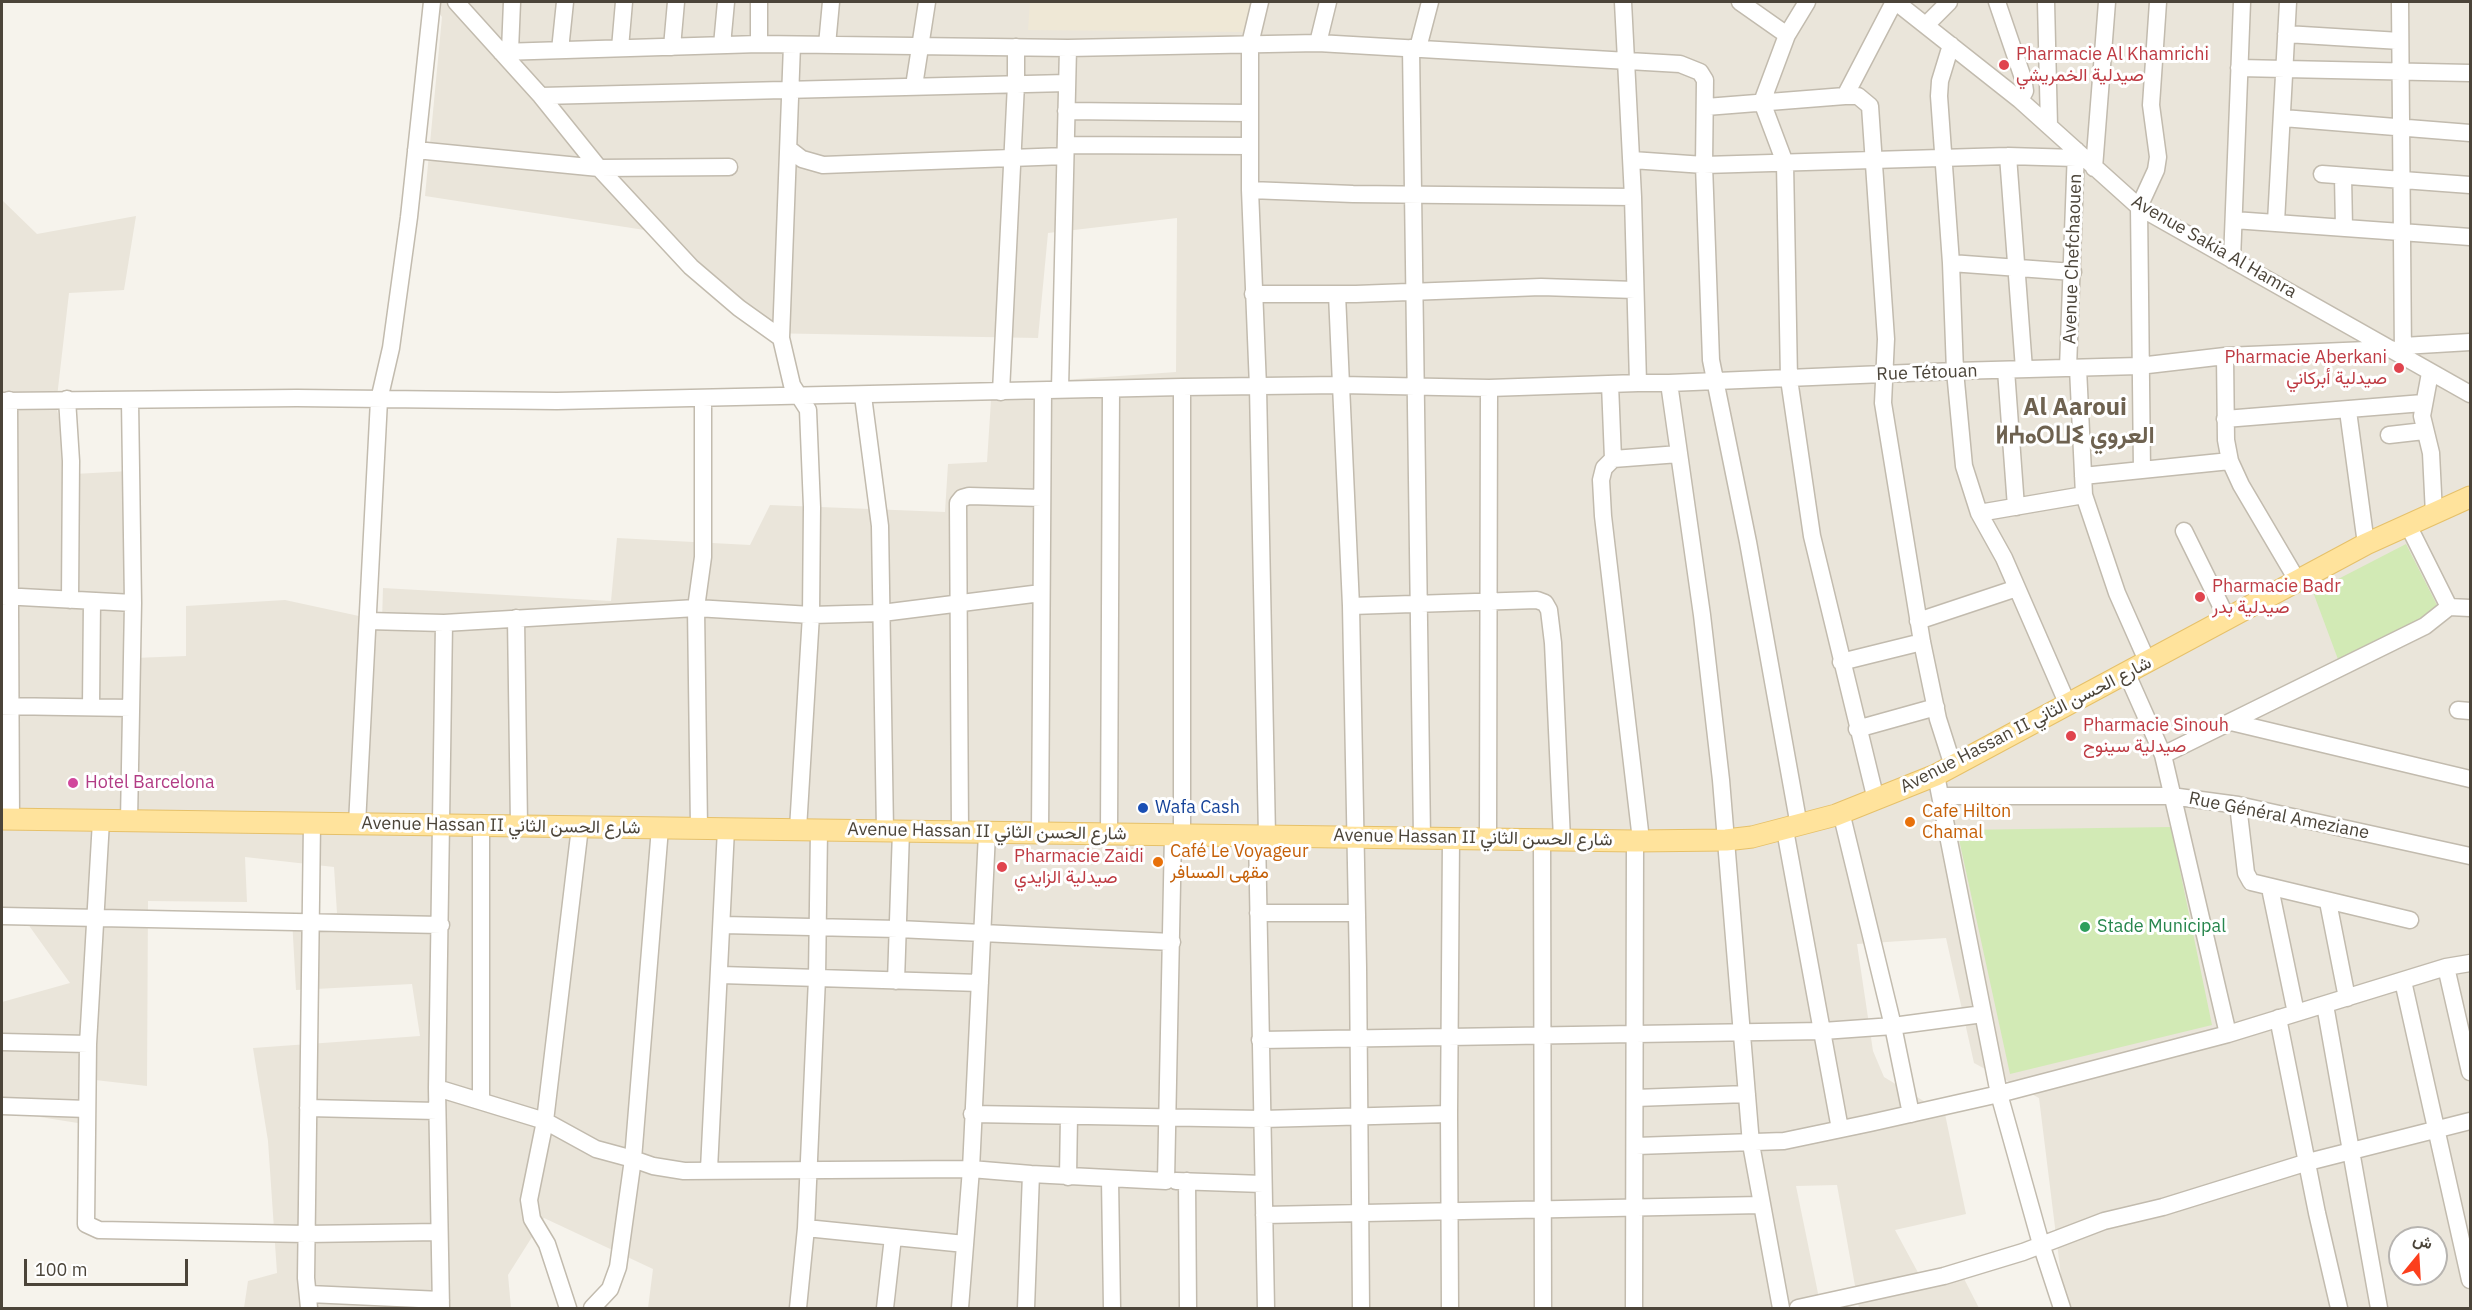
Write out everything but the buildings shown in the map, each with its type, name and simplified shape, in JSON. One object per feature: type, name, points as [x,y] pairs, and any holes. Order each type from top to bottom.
[{"type":"main road","name":"Avenue Hassan II شارع الحسن الثاني","points":[[6,819],[1638,841],[1725,840],[1792,828],[1876,800],[1945,770],[2366,544],[2470,497]]},
{"type":"street","points":[[357,824],[379,400],[391,348],[432,2]]},
{"type":"street","points":[[456,2],[505,52],[599,168],[691,267],[739,308],[781,338]]},
{"type":"street","points":[[505,52],[512,2]]},
{"type":"street","points":[[560,50],[565,2]]},
{"type":"street","points":[[620,48],[624,2]]},
{"type":"street","points":[[672,47],[676,2]]},
{"type":"street","points":[[722,45],[726,2]]},
{"type":"street","points":[[759,2],[759,44]]},
{"type":"street","points":[[826,45],[831,2]]},
{"type":"street","points":[[914,86],[927,2]]},
{"type":"street","points":[[1260,2],[1250,44],[1250,189],[1258,387],[1262,836],[1258,913],[1266,1308]]},
{"type":"street","points":[[1318,44],[1328,2]]},
{"type":"street","points":[[1422,838],[1414,48],[1430,2]]},
{"type":"street","points":[[1623,2],[1634,197],[1638,383]]},
{"type":"street","points":[[1740,2],[1786,35]]},
{"type":"street","points":[[1807,2],[1786,35],[1762,102],[1785,163],[1789,379],[1812,536],[1876,800]]},
{"type":"street","points":[[1845,96],[1895,2]]},
{"type":"street","name":"Avenue Sakia Al Hamra","points":[[1895,2],[2020,100],[2076,154],[2139,207],[2399,350],[2430,373],[2470,394]]},
{"type":"street","points":[[1926,25],[1949,2]]},
{"type":"street","points":[[1997,2],[2023,78],[2025,91],[2020,100]]},
{"type":"street","points":[[2046,2],[2049,126]]},
{"type":"street","points":[[2094,168],[2107,2]]},
{"type":"street","points":[[2142,470],[2139,366],[2139,207],[2156,170],[2158,157],[2151,105],[2158,2]]},
{"type":"street","points":[[2232,260],[2242,2]]},
{"type":"street","points":[[2276,222],[2288,2]]},
{"type":"street","points":[[2399,350],[2404,234],[2400,2]]},
{"type":"street","points":[[2286,34],[2400,41]]},
{"type":"street","points":[[505,52],[759,44],[1068,48],[1318,44],[1680,64],[1700,72],[1705,80],[1704,165],[1710,341],[1840,1130]]},
{"type":"street","points":[[792,45],[781,338],[792,385],[808,410],[812,507],[809,829],[818,927],[818,978],[806,1228],[798,1308]]},
{"type":"street","points":[[1951,45],[1940,81],[1955,371],[1964,466],[1979,513],[2017,588],[2068,705]]},
{"type":"street","points":[[1001,392],[1016,47]]},
{"type":"street","points":[[1040,833],[1042,498],[1051,390],[1065,151],[1068,48]]},
{"type":"street","points":[[2240,68],[2470,73]]},
{"type":"street","points":[[541,96],[1067,83]]},
{"type":"street","points":[[1706,107],[1845,96],[1858,96],[1870,106],[1886,339],[1882,403],[1945,770],[1941,796],[1999,1094],[2041,1244],[2062,1308]]},
{"type":"street","points":[[1066,111],[1250,113]]},
{"type":"street","points":[[2283,118],[2470,133]]},
{"type":"street","points":[[789,149],[802,159],[823,165],[1012,156],[1065,151],[1250,146]]},
{"type":"street","points":[[416,150],[599,168],[729,167]]},
{"type":"street","points":[[1632,160],[1704,165],[2076,154]]},
{"type":"street","name":"Avenue Chefchaouen","points":[[2076,154],[2073,368],[2084,495],[2117,592],[2148,663]]},
{"type":"street","points":[[2008,156],[2024,369]]},
{"type":"street","points":[[2322,174],[2470,185]]},
{"type":"street","points":[[2343,176],[2344,228]]},
{"type":"street","points":[[1250,189],[1634,197]]},
{"type":"street","points":[[2234,220],[2470,237]]},
{"type":"street","points":[[1951,263],[2073,272]]},
{"type":"street","points":[[1254,294],[1337,294],[1541,287],[1635,290]]},
{"type":"street","points":[[1337,294],[1351,606],[1359,1038],[1361,1308]]},
{"type":"street","points":[[2297,580],[2241,485],[2230,461],[2225,419],[2225,356],[2399,350],[2470,342]]},
{"type":"street","name":"Rue Tétouan","points":[[5,400],[703,399],[1182,387],[1341,385],[1489,388],[1716,383],[1955,371],[2139,366],[2225,356]]},
{"type":"street","points":[[2006,370],[2016,507]]},
{"type":"street","points":[[2430,373],[2423,403],[2424,431],[2431,453],[2434,514]]},
{"type":"street","points":[[1669,383],[1702,615],[1721,780],[1751,1144],[1781,1308]]},
{"type":"street","points":[[1610,384],[1613,459]]},
{"type":"street","points":[[1166,1181],[1166,1118],[1177,834],[1182,387]]},
{"type":"street","points":[[1488,838],[1489,388]]},
{"type":"street","points":[[1109,834],[1111,390]]},
{"type":"street","points":[[863,396],[880,526],[882,613],[898,929],[896,981]]},
{"type":"street","points":[[68,399],[70,600]]},
{"type":"street","points":[[699,828],[696,608],[703,558],[703,399]]},
{"type":"street","points":[[5,400],[6,819]]},
{"type":"street","points":[[129,821],[134,603],[130,401]]},
{"type":"street","points":[[2225,419],[2348,411],[2423,403]]},
{"type":"street","points":[[2348,411],[2366,544]]},
{"type":"street","points":[[2389,435],[2424,431]]},
{"type":"street","points":[[1634,1308],[1636,1146],[1633,1035],[1638,841],[1601,480],[1604,468],[1613,459],[1679,454]]},
{"type":"street","points":[[2083,476],[2230,461]]},
{"type":"street","points":[[1979,513],[2084,495]]},
{"type":"street","points":[[960,832],[957,514],[962,498],[969,496],[1042,498]]},
{"type":"street","points":[[2408,525],[2449,607]]},
{"type":"street","points":[[2184,531],[2227,618]]},
{"type":"street","points":[[1918,621],[2017,588]]},
{"type":"street","points":[[368,621],[444,623],[696,608],[811,615],[882,613],[1041,593]]},
{"type":"street","points":[[6,596],[134,603]]},
{"type":"street","points":[[1351,606],[1537,600],[1545,603],[1549,610],[1552,839],[1541,1037],[1543,1308]]},
{"type":"street","points":[[91,707],[92,601]]},
{"type":"street","points":[[2163,755],[2331,670],[2425,626],[2449,607],[2470,608]]},
{"type":"street","points":[[516,618],[519,825]]},
{"type":"street","points":[[312,823],[306,1234],[306,1278],[309,1301],[441,1304],[437,1088],[443,825],[444,623]]},
{"type":"street","points":[[1841,662],[1922,642]]},
{"type":"street","points":[[2127,674],[2163,755],[2228,1034]]},
{"type":"street","points":[[6,705],[131,708]]},
{"type":"street","points":[[1857,729],[1935,707]]},
{"type":"street","points":[[2230,722],[2470,778]]},
{"type":"street","name":"Rue Général Ameziane","points":[[1941,796],[2171,796],[2238,805],[2470,856]]},
{"type":"street","points":[[2238,805],[2248,879],[2257,885],[2410,920]]},
{"type":"street","points":[[1841,812],[1893,1026],[1911,1114]]},
{"type":"street","points":[[101,821],[88,1044],[84,1217],[86,1224],[92,1228],[306,1234],[439,1232]]},
{"type":"street","points":[[481,825],[481,1101]]},
{"type":"street","points":[[568,1308],[547,1244],[530,1211],[529,1200],[545,1121],[580,827]]},
{"type":"street","points":[[592,1308],[610,1289],[618,1267],[633,1159],[660,828]]},
{"type":"street","points":[[709,1169],[721,975],[726,829]]},
{"type":"street","points":[[960,1308],[970,1169],[987,833]]},
{"type":"street","points":[[1450,1308],[1451,838]]},
{"type":"street","points":[[2270,888],[2296,1013]]},
{"type":"street","points":[[2328,902],[2347,998]]},
{"type":"street","points":[[1258,913],[1357,913]]},
{"type":"street","points":[[2,916],[95,920],[311,921],[441,926]]},
{"type":"street","points":[[723,925],[898,929],[1172,942]]},
{"type":"street","points":[[1636,1146],[1751,1144],[1784,1141],[1840,1130],[1999,1094],[2228,1034],[2446,967],[2470,963]]},
{"type":"street","points":[[2446,967],[2467,1041],[2470,1072]]},
{"type":"street","points":[[721,975],[980,983]]},
{"type":"street","points":[[2403,981],[2435,1130],[2465,1223],[2470,1280]]},
{"type":"street","points":[[2325,1005],[2379,1308]]},
{"type":"street","points":[[1260,1040],[1450,1039],[1823,1031],[1893,1026],[1983,1014]]},
{"type":"street","points":[[2278,1018],[2339,1308]]},
{"type":"street","points":[[2,1042],[88,1044]]},
{"type":"street","points":[[437,1088],[545,1121],[596,1149],[668,1169],[970,1169],[1068,1177],[1263,1184]]},
{"type":"street","points":[[1635,1098],[1747,1094]]},
{"type":"street","points":[[2,1106],[87,1109]]},
{"type":"street","points":[[308,1108],[437,1111]]},
{"type":"street","points":[[972,1114],[1262,1119],[1449,1114]]},
{"type":"street","points":[[1068,1177],[1070,1116]]},
{"type":"street","points":[[1797,1308],[1944,1276],[2104,1221],[2163,1207],[2308,1162],[2470,1121]]},
{"type":"street","points":[[1026,1308],[1030,1174]]},
{"type":"street","points":[[1110,1179],[1112,1308]]},
{"type":"street","points":[[1187,1181],[1188,1308]]},
{"type":"street","points":[[1264,1215],[1761,1205]]},
{"type":"street","points":[[806,1228],[965,1244]]},
{"type":"street","points":[[885,1308],[893,1237]]},
{"type":"shaded area","points":[[430,2],[2470,2],[2470,1308],[2065,1308],[2039,1098],[1974,1063],[1946,938],[1857,944],[1873,1051],[1884,1077],[1945,1114],[1966,1214],[1895,1230],[1921,1278],[1958,1267],[1979,1308],[1859,1308],[1837,1185],[1796,1186],[1821,1308],[648,1308],[653,1269],[544,1218],[508,1275],[511,1308],[244,1308],[248,1281],[277,1273],[268,1141],[253,1048],[420,1036],[412,984],[296,990],[292,919],[337,913],[334,867],[245,857],[247,902],[148,901],[147,1086],[78,1078],[84,1124],[2,1111],[2,1002],[70,983],[25,920],[2,916],[2,200],[37,234],[136,216],[124,290],[69,293],[56,406],[74,474],[131,471],[134,658],[186,656],[186,606],[285,600],[382,621],[383,588],[611,601],[617,538],[750,545],[770,505],[945,512],[948,464],[987,462],[992,385],[1176,372],[1177,218],[1048,233],[1038,338],[761,333],[651,231],[425,196],[442,17]]},
{"type":"shaded area","points":[[1030,2],[1251,2],[1244,32],[1028,30]]},
{"type":"green space","points":[[2406,544],[2440,611],[2339,662],[2313,592]]},
{"type":"green space","name":"Stade Municipal","points":[[2171,827],[2212,1025],[2010,1074],[1957,830]]},
{"type":"place","name":"Pharmacie Al Khamrichi صيدلية الخمريشي","points":[[2004,65]]},
{"type":"place","name":"Pharmacie Aberkani صيدلية أبركاني","points":[[2399,368]]},
{"type":"place","name":"Pharmacie Badr صيدلية بدر","points":[[2200,597]]},
{"type":"place","name":"Pharmacie Sinouh صيدلية سينوح","points":[[2071,736]]},
{"type":"place","name":"Hotel Barcelona","points":[[73,783]]},
{"type":"place","name":"Wafa Cash","points":[[1143,808]]},
{"type":"place","name":"Cafe Hilton Chamal","points":[[1910,822]]},
{"type":"place","name":"Café Le Voyageur مقهى المسافر","points":[[1158,862]]},
{"type":"place","name":"Pharmacie Zaidi صيدلية الزايدي","points":[[1002,867]]},
{"type":"place","name":"Stade Municipal","points":[[2085,927]]},
{"type":"district","name":"Al Aaroui ⵍⵄⴰⵔⵡⵉ العروي","points":[[2075,422]]}]
